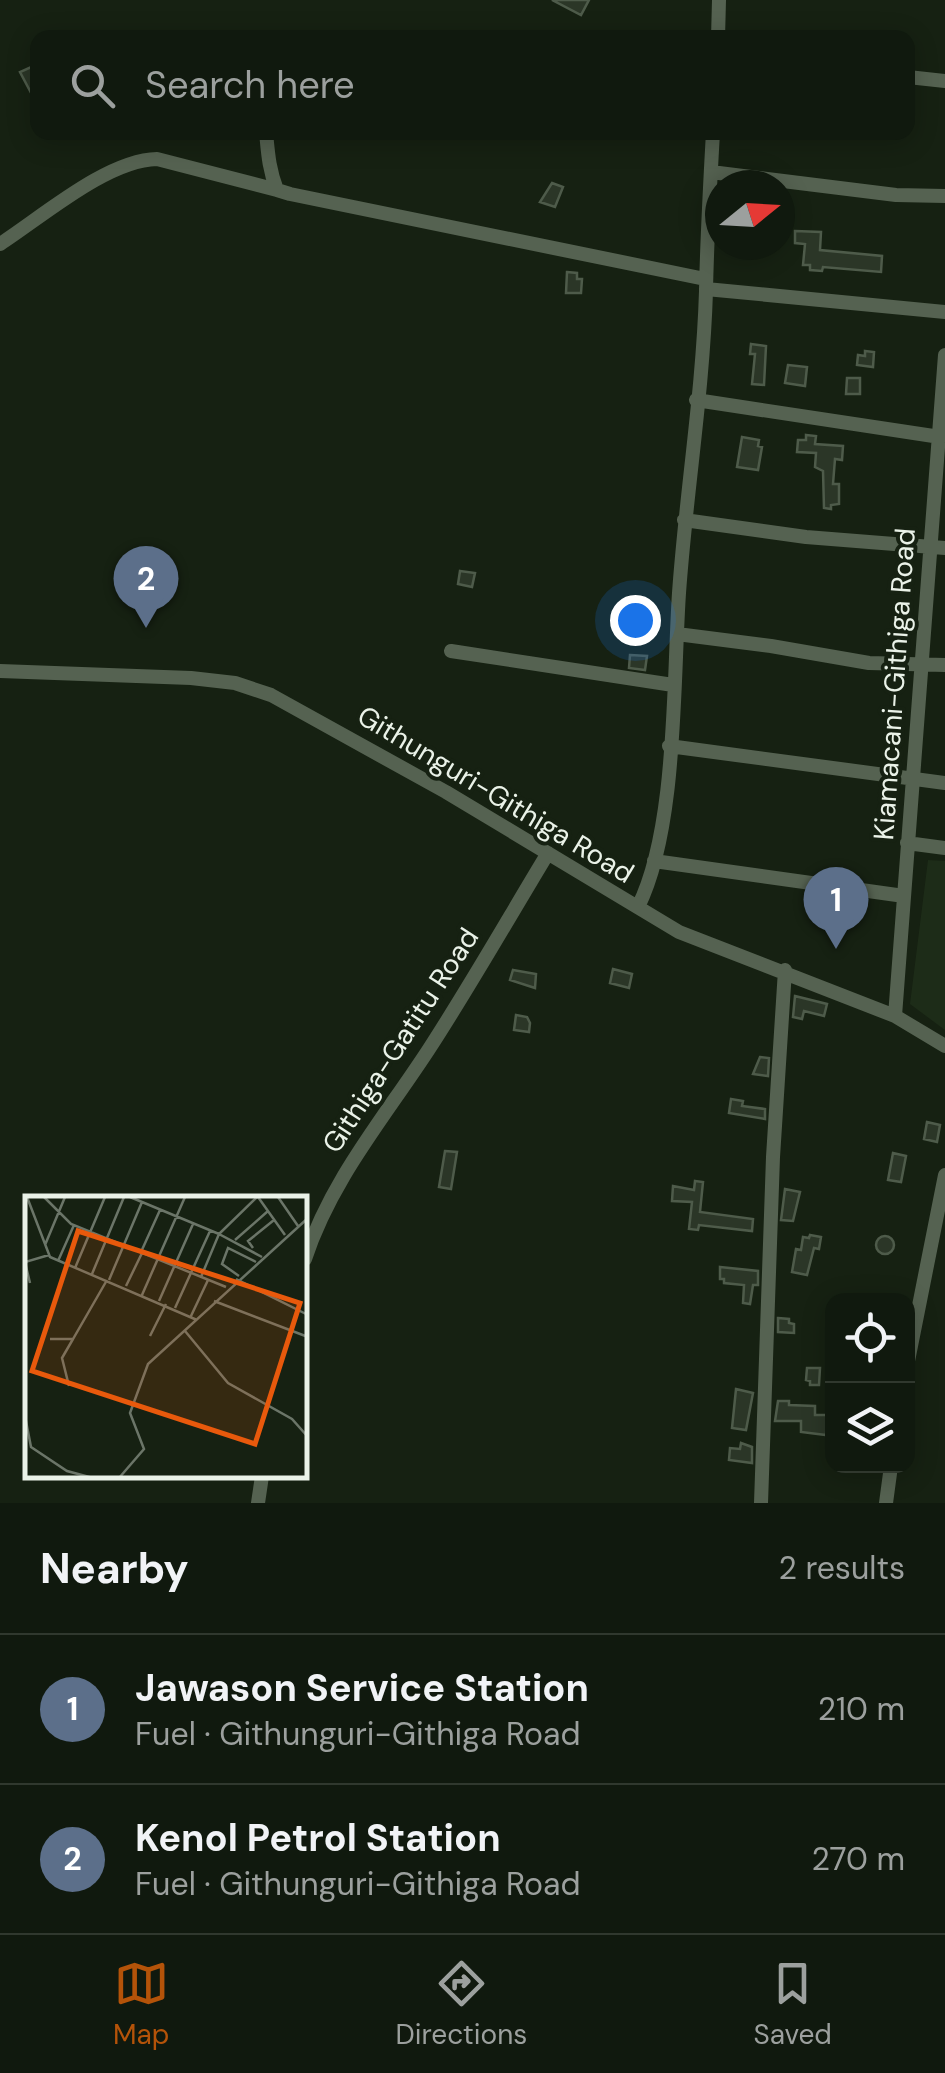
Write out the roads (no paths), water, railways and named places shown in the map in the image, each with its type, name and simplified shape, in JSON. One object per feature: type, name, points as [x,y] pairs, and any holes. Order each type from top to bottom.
[{"type":"street","points":[[718,30],[720,0]]},
{"type":"street","points":[[915,78],[945,81]]},
{"type":"street","points":[[267,140],[277,190]]},
{"type":"street","points":[[711,170],[713,140]]},
{"type":"street","points":[[0,244],[86,187],[141,160],[157,159],[382,215],[706,284],[945,312]]},
{"type":"street","points":[[795,182],[945,196]]},
{"type":"street","points":[[638,907],[654,862],[670,746],[684,520],[707,260]]},
{"type":"street","name":"Kiamacani-Githiga Road","points":[[895,1016],[945,355]]},
{"type":"street","points":[[696,400],[941,433]]},
{"type":"street","points":[[684,520],[806,537],[945,548]]},
{"type":"street","points":[[676,634],[869,664],[945,665]]},
{"type":"street","points":[[451,651],[673,685]]},
{"type":"street","name":"Githunguri-Githiga Road","points":[[0,672],[190,678],[235,683],[272,695],[709,946],[785,970],[895,1016],[945,1046]]},
{"type":"street","points":[[670,746],[945,783]]},
{"type":"street","points":[[907,843],[945,848]]},
{"type":"street","name":"Githiga-Gatitu Road","points":[[308,1250],[318,1220],[340,1178],[429,1049],[548,853]]},
{"type":"street","points":[[654,862],[904,896]]},
{"type":"street","points":[[760,1503],[785,970]]},
{"type":"street","points":[[915,1326],[945,1175]]},
{"type":"street","points":[[886,1503],[889,1473]]},
{"type":"street","points":[[258,1503],[262,1478]]},
{"type":"place","name":"Kenol Petrol Station","points":[[146,628]]},
{"type":"place","name":"Jawason Service Station","points":[[836,949]]}]
